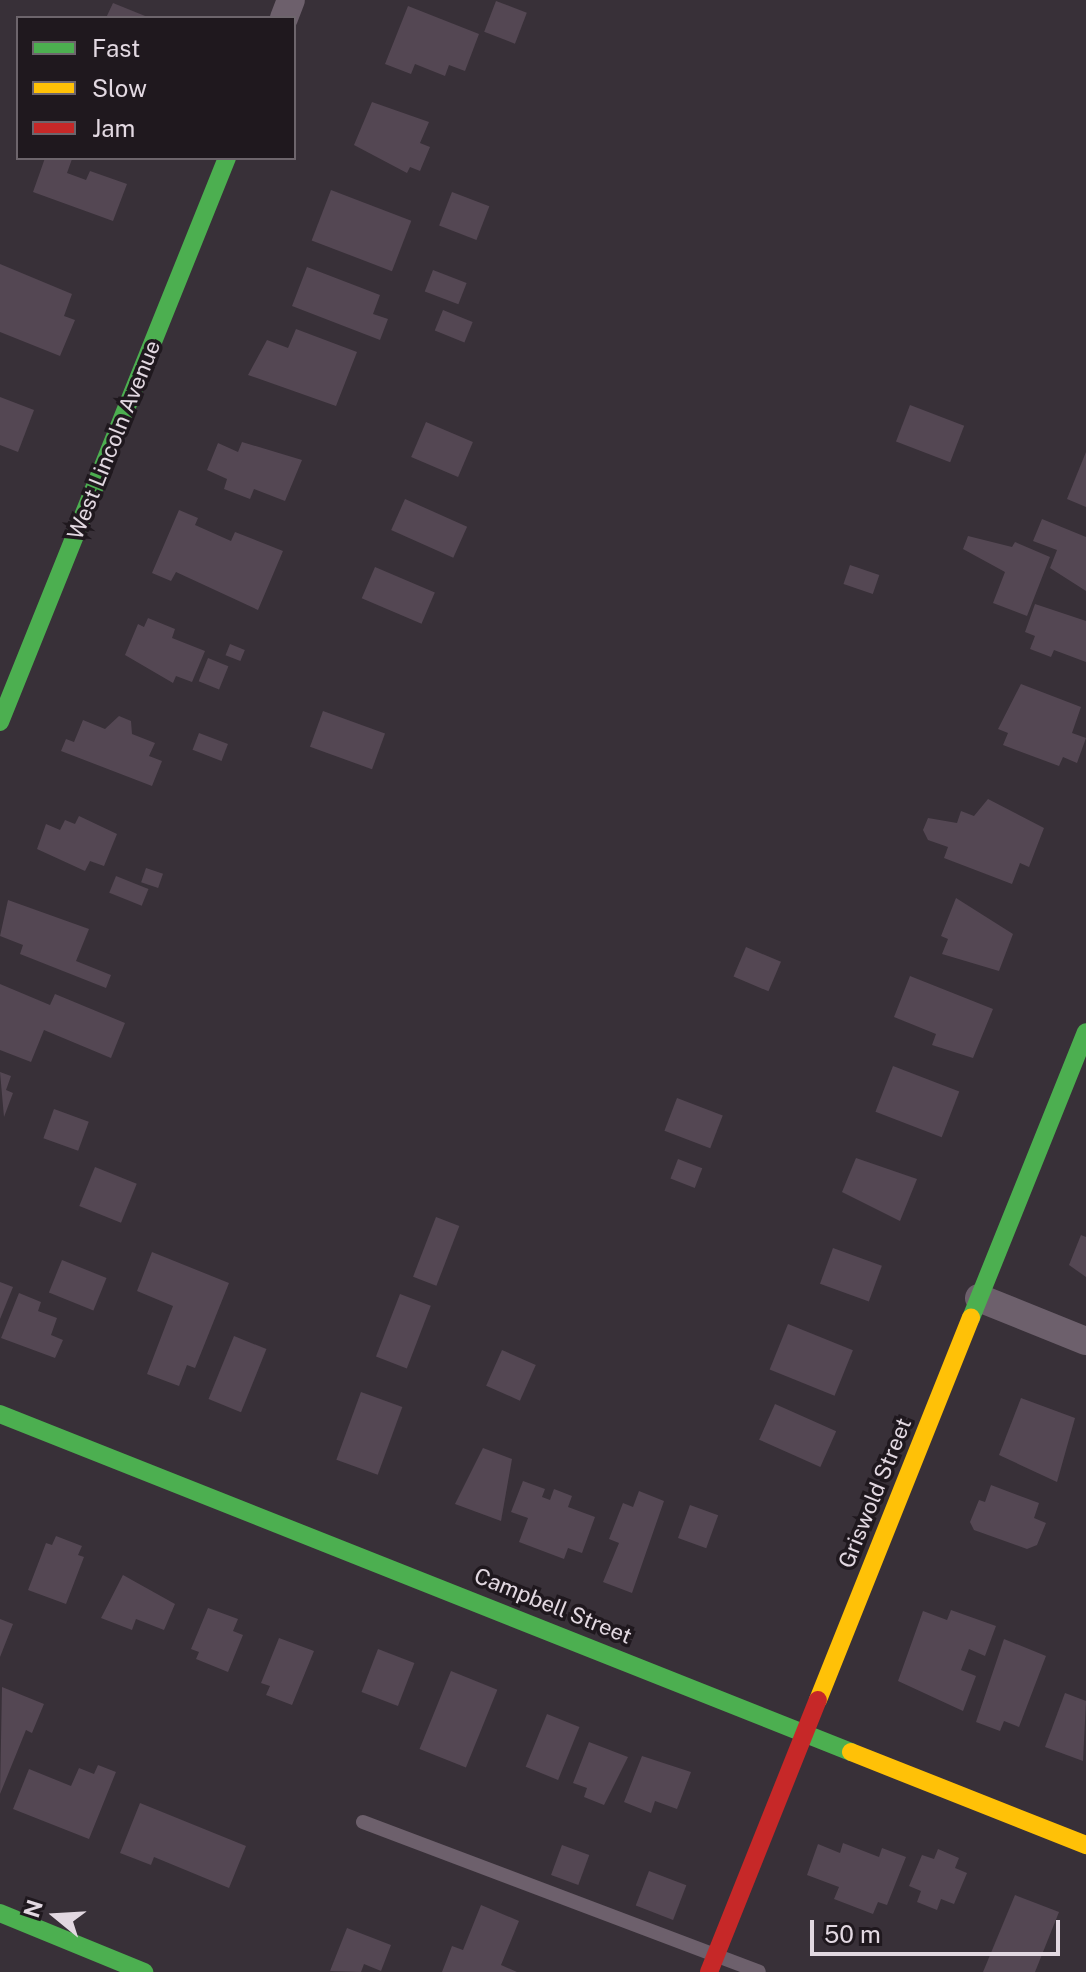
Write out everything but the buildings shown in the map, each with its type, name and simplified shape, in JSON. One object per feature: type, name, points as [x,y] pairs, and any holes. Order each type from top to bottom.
[{"type":"street","name":"West Lincoln Avenue","points":[[0,722],[226,160]]},
{"type":"street","name":"Griswold Street","points":[[712,1963],[807,1738],[1086,1032]]},
{"type":"street","points":[[979,1298],[1086,1341]]},
{"type":"street","name":"Campbell Street","points":[[0,1414],[807,1738],[1086,1845]]},
{"type":"street","points":[[0,1913],[144,1972]]},
{"type":"lane","points":[[363,1822],[712,1963],[759,1972]]},
{"type":"traffic: fast","points":[[0,722],[226,160]]},
{"type":"traffic: fast","points":[[971,1318],[1086,1032]]},
{"type":"traffic: fast","points":[[0,1414],[851,1752]]},
{"type":"traffic: fast","points":[[0,1913],[144,1972]]},
{"type":"traffic: slow","points":[[818,1700],[971,1318]]},
{"type":"traffic: slow","points":[[851,1752],[1086,1845]]},
{"type":"traffic: jam","points":[[709,1972],[818,1700]]}]
